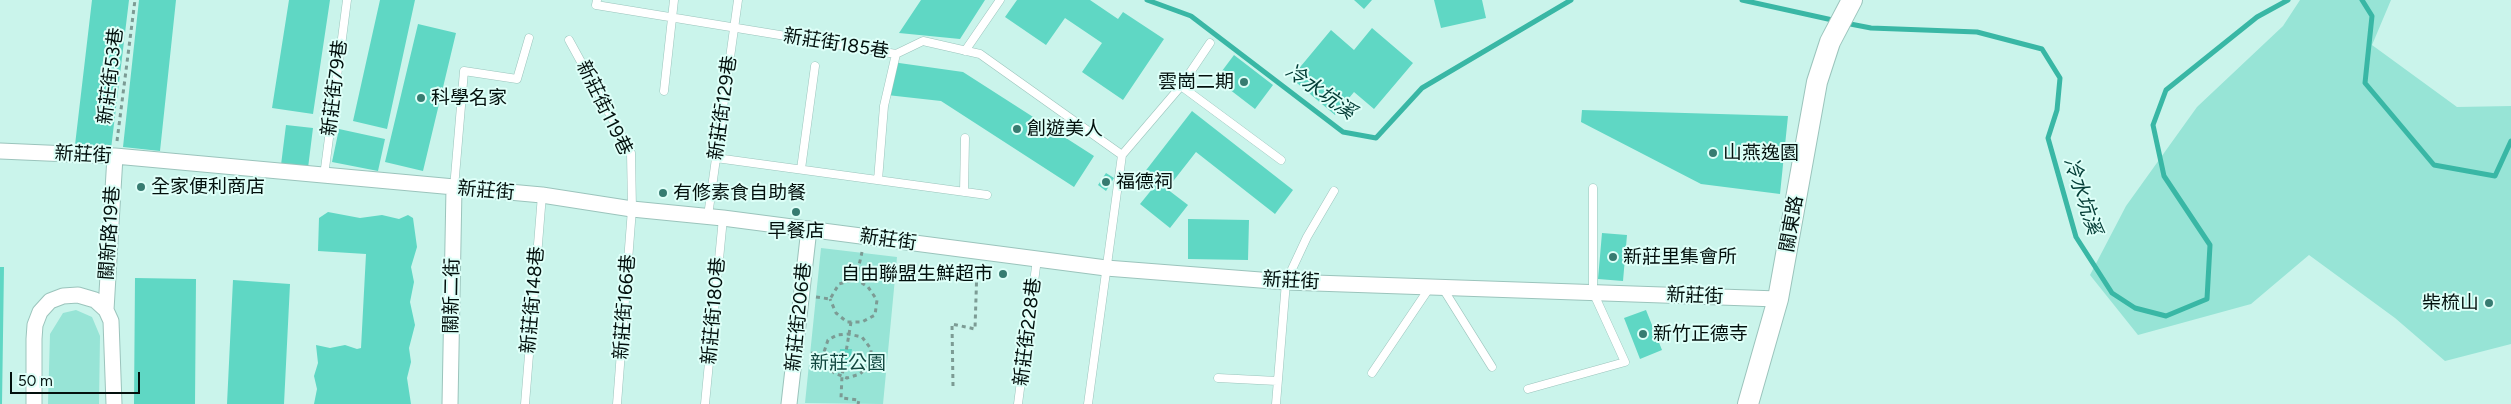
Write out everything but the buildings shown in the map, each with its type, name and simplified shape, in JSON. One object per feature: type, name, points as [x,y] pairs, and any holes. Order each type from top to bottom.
[{"type":"street","name":"關東路","points":[[1748,404],[1778,299],[1817,82],[1830,42],[1850,4]]},
{"type":"street","name":"新莊街","points":[[0,150],[115,156],[542,195],[632,209],[708,216],[1106,268],[1286,282],[1778,299]]},
{"type":"street","name":"關新路19巷","points":[[106,310],[115,156]]},
{"type":"street","name":"關新二街","points":[[450,404],[454,188]]},
{"type":"street","name":"新莊街206巷","points":[[789,404],[809,229]]},
{"type":"street","name":"關新路19巷","points":[[34,404],[33,346],[35,325],[40,312],[50,301],[64,296],[78,295],[95,300],[106,310],[111,321],[114,404]]},
{"type":"lane","name":"新莊街79巷","points":[[324,176],[346,0]]},
{"type":"lane","name":"新莊街185巷","points":[[597,0],[596,5],[896,54],[923,41],[980,54],[1122,155]]},
{"type":"lane","points":[[664,91],[674,0]]},
{"type":"lane","name":"新莊街129巷","points":[[708,216],[738,0]]},
{"type":"lane","points":[[965,50],[1000,0]]},
{"type":"lane","points":[[454,188],[464,71],[517,78],[529,38]]},
{"type":"lane","name":"新莊街119巷","points":[[569,40],[631,153],[632,209]]},
{"type":"lane","points":[[1088,404],[1122,155],[1181,86],[1210,43]]},
{"type":"lane","points":[[878,180],[884,106],[896,54]]},
{"type":"lane","points":[[801,169],[816,66]]},
{"type":"lane","points":[[1181,86],[1281,160]]},
{"type":"lane","points":[[964,192],[965,138]]},
{"type":"lane","points":[[716,158],[987,195]]},
{"type":"lane","points":[[1528,389],[1625,362],[1593,292],[1593,188]]},
{"type":"lane","points":[[1276,404],[1286,282],[1307,237],[1334,191]]},
{"type":"lane","name":"新莊街148巷","points":[[525,404],[542,195]]},
{"type":"lane","name":"新莊街166巷","points":[[617,404],[632,209]]},
{"type":"lane","name":"新莊街180巷","points":[[705,404],[723,218]]},
{"type":"lane","name":"新莊街228巷","points":[[1018,404],[1037,259]]},
{"type":"lane","points":[[1372,373],[1436,287],[1492,366]]},
{"type":"lane","points":[[1218,378],[1277,382]]},
{"type":"path","name":"新莊街53巷","points":[[115,156],[135,0]]},
{"type":"path","points":[[856,279],[863,244]]},
{"type":"path","points":[[953,386],[952,324],[975,329],[978,252]]},
{"type":"path","points":[[856,279],[868,286],[877,300],[875,315],[862,322],[847,322],[836,313],[830,299],[839,284],[856,279]]},
{"type":"path","points":[[815,296],[830,299]]},
{"type":"path","points":[[851,322],[842,376],[841,398],[859,400],[858,404]]},
{"type":"path","points":[[837,334],[862,337],[871,349],[870,364],[860,374],[847,378],[834,373],[824,355],[828,340],[837,334]]},
{"type":"path","points":[[808,352],[824,355]]},
{"type":"green space","points":[[2300,0],[2391,0],[2372,45],[2457,107],[2511,106],[2511,344],[2445,361],[2395,318],[2309,255],[2251,304],[2138,335],[2090,275],[2126,206],[2197,107],[2283,26]]},
{"type":"green space","name":"新莊公園","points":[[821,248],[897,257],[883,404],[805,403]]},
{"type":"green space","points":[[76,310],[92,317],[100,336],[99,404],[48,404],[50,334],[63,313]]},
{"type":"waterway","name":"冷水坑溪","points":[[1147,0],[1191,16],[1343,132],[1376,138],[1422,88],[1571,0]]},
{"type":"waterway","name":"冷水坑溪","points":[[1742,0],[1837,21]]},
{"type":"waterway","name":"冷水坑溪","points":[[1845,23],[1871,28],[1977,32],[2042,49],[2060,78],[2057,110],[2048,138],[2076,237],[2112,293],[2135,308],[2166,316],[2207,299],[2210,245],[2164,176],[2153,125],[2166,90],[2257,17],[2288,0]]},
{"type":"waterway","name":"冷水坑溪","points":[[2362,0],[2372,16],[2365,83],[2434,165],[2495,176],[2511,141]]},
{"type":"place","name":"雲崗二期","points":[[1244,82]]},
{"type":"place","name":"科學名家","points":[[421,98]]},
{"type":"place","name":"創遊美人","points":[[1017,129]]},
{"type":"place","name":"山燕逸園","points":[[1713,153]]},
{"type":"place","name":"福德祠","points":[[1106,182]]},
{"type":"place","name":"全家便利商店","points":[[141,187]]},
{"type":"place","name":"有修素食自助餐","points":[[663,193]]},
{"type":"place","name":"早餐店","points":[[796,212]]},
{"type":"place","name":"新莊里集會所","points":[[1613,257]]},
{"type":"place","name":"自由聯盟生鮮超市","points":[[1003,274]]},
{"type":"place","name":"柴梳山","points":[[2489,303]]},
{"type":"place","name":"新竹正德寺","points":[[1643,334]]}]
